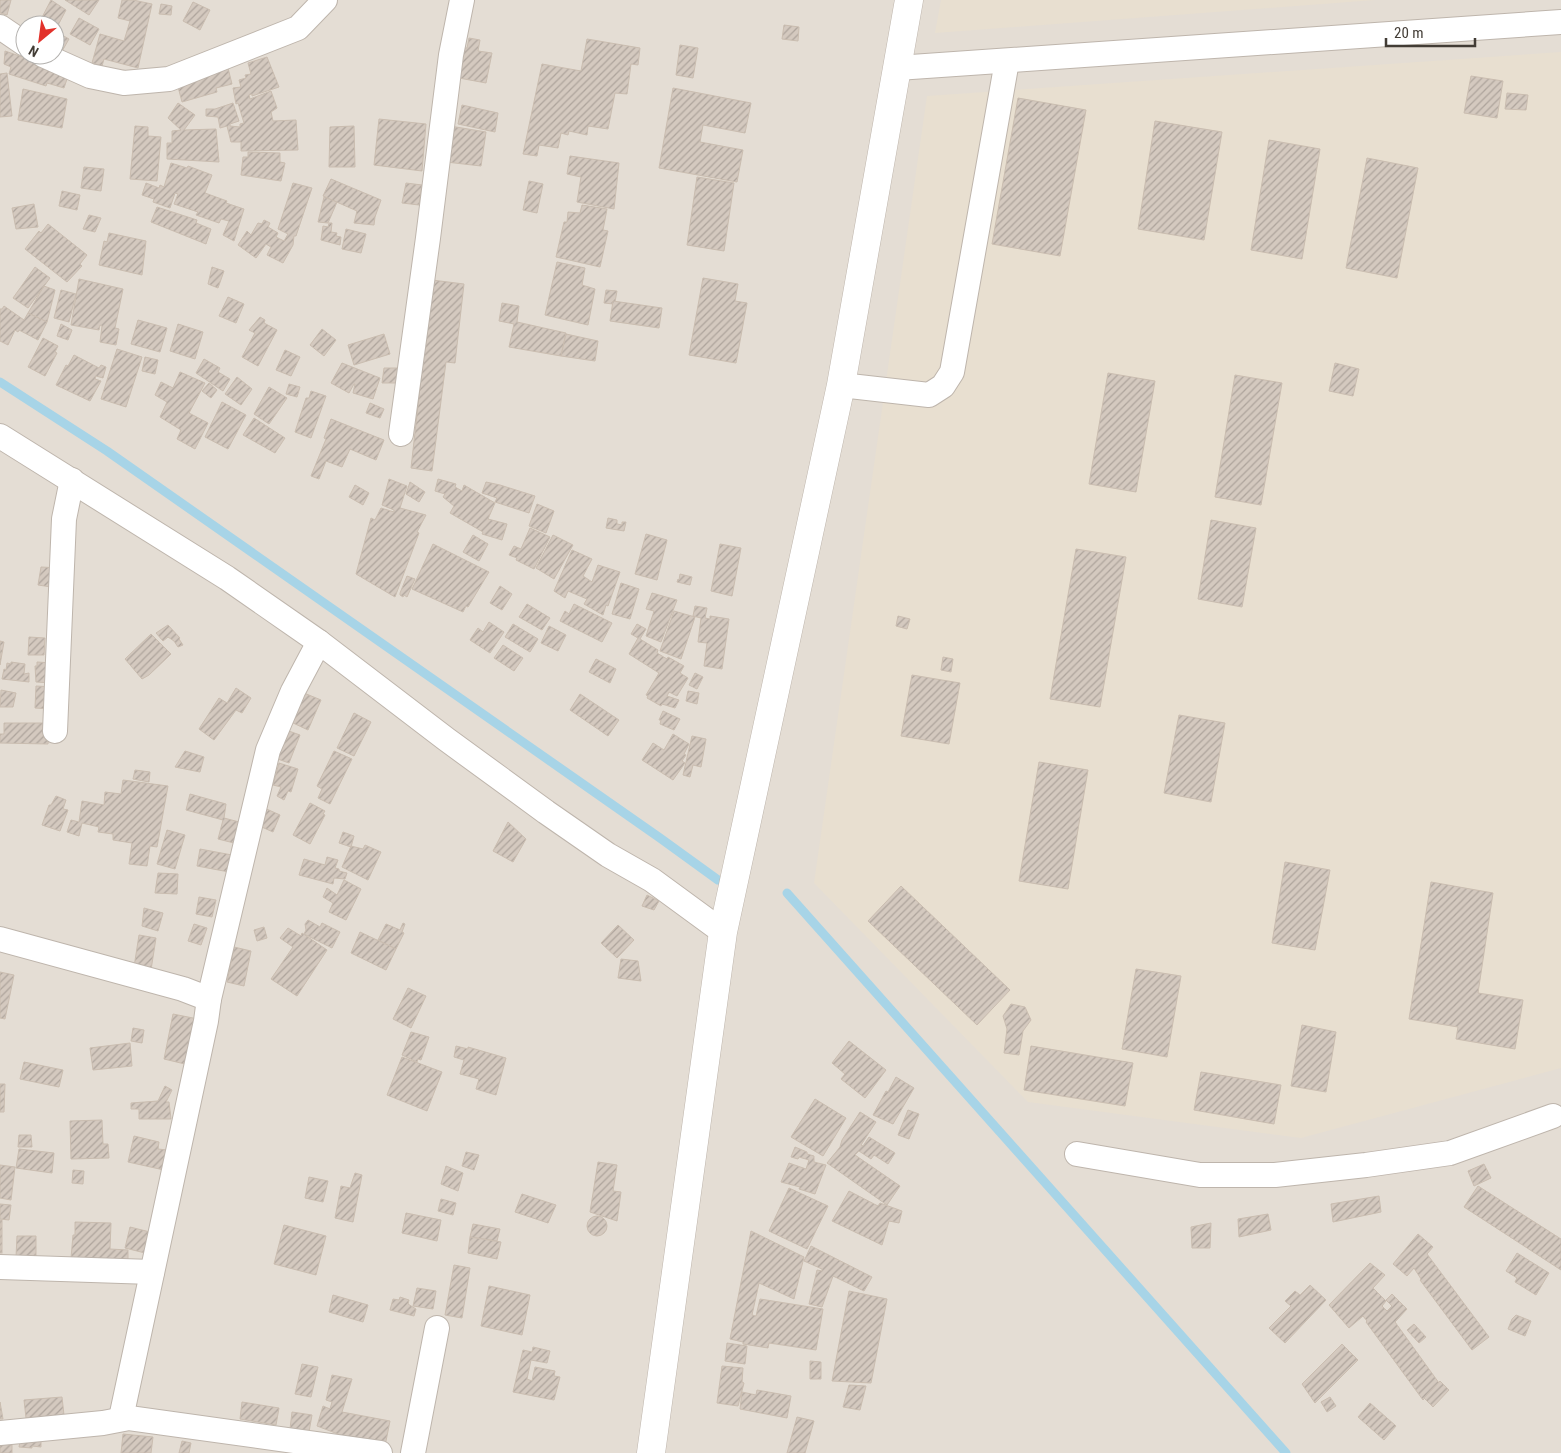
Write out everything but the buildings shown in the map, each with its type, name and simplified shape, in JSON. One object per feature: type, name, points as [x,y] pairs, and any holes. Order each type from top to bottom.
[{"type":"street","points":[[65,65],[90,76],[124,83],[169,79],[298,28],[325,0]]},
{"type":"street","points":[[401,434],[451,55],[462,0]]},
{"type":"street","points":[[651,1453],[723,932],[841,385],[909,0]]},
{"type":"street","points":[[897,68],[1561,22]]},
{"type":"street","points":[[0,27],[15,37]]},
{"type":"street","points":[[841,385],[929,395],[943,386],[952,372],[1007,61]]},
{"type":"street","points":[[0,436],[227,578],[319,642],[438,733],[546,812],[608,855],[652,880],[723,932]]},
{"type":"street","points":[[55,731],[64,519],[72,480]]},
{"type":"street","points":[[121,1418],[206,1021],[209,999],[268,750],[293,691],[319,642]]},
{"type":"street","points":[[0,939],[183,989],[209,999]]},
{"type":"street","points":[[1077,1154],[1200,1175],[1275,1175],[1450,1154],[1558,1117]]},
{"type":"street","points":[[0,1267],[152,1272]]},
{"type":"street","points":[[413,1453],[437,1328]]},
{"type":"street","points":[[0,1433],[103,1423],[121,1418],[188,1425],[380,1453]]},
{"type":"shaded area","points":[[0,0],[1561,0],[1561,1453],[0,1453]]},
{"type":"shaded area","points":[[941,0],[1375,0],[935,33]]},
{"type":"shaded area","points":[[1561,52],[1561,1068],[1301,1138],[1028,1102],[814,883],[927,96]]},
{"type":"waterway","points":[[0,382],[107,451],[718,880]]},
{"type":"waterway","points":[[787,893],[1286,1453]]}]
